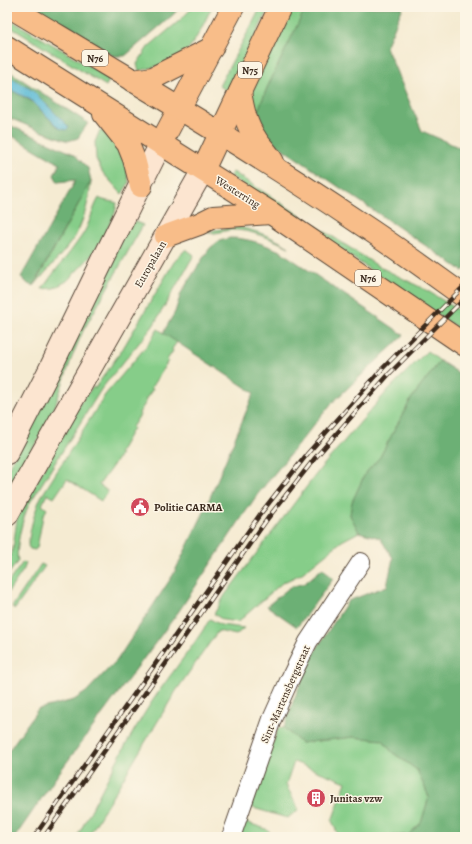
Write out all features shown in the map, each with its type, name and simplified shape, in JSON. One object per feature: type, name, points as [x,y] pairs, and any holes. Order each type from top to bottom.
[{"type":"main road","name":"N76","points":[[10,7],[179,108],[359,222],[465,297]]},
{"type":"main road","points":[[7,452],[48,374],[179,108],[233,7]]},
{"type":"main road","name":"Europalaan","points":[[7,515],[203,170],[280,7]]},
{"type":"main road","name":"Westerring","points":[[7,47],[271,213],[465,345]]},
{"type":"main road","points":[[133,81],[152,78],[212,48]]},
{"type":"main road","points":[[240,92],[243,109],[249,127],[257,140],[268,153],[277,170]]},
{"type":"main road","points":[[93,100],[128,144],[134,158],[141,186]]},
{"type":"main road","points":[[166,236],[199,224],[213,217],[271,213]]},
{"type":"street","name":"Sint-Martensbergstraat","points":[[231,837],[272,719],[308,642],[361,562]]},
{"type":"green space","points":[[29,7],[180,7],[173,15],[125,56],[113,56]]},
{"type":"green space","points":[[193,7],[212,7],[197,36],[187,50],[175,60],[139,71],[137,64],[148,47]]},
{"type":"green space","points":[[261,7],[269,7],[230,92],[219,86]]},
{"type":"green space","points":[[289,7],[306,7],[267,88],[256,116],[251,92]]},
{"type":"green space","points":[[306,7],[403,7],[386,47],[422,131],[465,150],[465,269],[463,271],[277,145],[268,137],[256,116],[267,88]]},
{"type":"green space","points":[[7,18],[110,78],[106,86],[7,25]]},
{"type":"green space","points":[[7,70],[88,123],[78,138],[68,141],[7,117],[7,88],[31,101],[59,128],[69,127],[32,90],[7,76]]},
{"type":"green space","points":[[7,124],[74,154],[88,168],[91,181],[33,286],[28,284],[21,277],[76,180],[58,182],[54,175],[60,164],[7,133]]},
{"type":"green space","points":[[100,130],[108,134],[125,158],[129,183],[122,194],[103,173],[96,159],[95,142]]},
{"type":"green space","points":[[233,172],[378,266],[426,290],[465,314],[465,333],[230,176]]},
{"type":"green space","points":[[91,181],[86,211],[74,238],[34,286]]},
{"type":"green space","points":[[99,198],[117,203],[115,213],[102,240],[92,255],[67,281],[54,288],[42,289],[84,232]]},
{"type":"green space","points":[[131,220],[143,225],[83,331],[72,357],[55,406],[40,437],[7,491],[7,471]]},
{"type":"green space","points":[[239,227],[265,235],[289,247],[260,235],[245,231],[230,230],[217,233],[208,233],[214,230]]},
{"type":"green space","points":[[230,238],[256,242],[280,251],[404,335],[331,404],[257,495],[179,611],[61,770],[15,837],[7,837],[7,753],[38,709],[74,700],[86,692],[117,660],[173,575],[203,514],[254,393],[163,333],[175,312],[181,293],[210,248],[219,241]]},
{"type":"green space","points":[[186,249],[194,255],[153,326],[102,388],[30,503],[26,511],[19,538],[17,555],[18,561],[7,576],[7,563],[13,549],[17,518],[81,401],[93,387],[95,388],[122,350],[174,262]]},
{"type":"green space","points":[[158,329],[177,342],[172,349],[173,351],[167,360],[168,361],[151,388],[153,389],[145,400],[146,402],[139,413],[140,415],[119,453],[121,454],[99,485],[108,491],[101,501],[67,479],[54,498],[47,494],[42,505],[47,509],[43,516],[37,548],[35,550],[30,549],[28,546],[31,527],[41,497],[105,395],[149,343]]},
{"type":"green space","points":[[427,351],[440,361],[411,399],[380,457],[365,474],[352,502],[350,515],[359,532],[342,541],[301,574],[282,583],[238,622],[223,620],[214,614],[225,595],[320,469],[389,389]]},
{"type":"green space","points":[[440,361],[465,377],[465,837],[371,837],[408,835],[421,823],[429,797],[417,770],[392,752],[383,740],[353,737],[301,743],[284,728],[294,699],[313,654],[348,601],[387,586],[393,558],[380,538],[359,532],[350,515],[352,502],[365,474],[380,457],[411,399]]},
{"type":"green space","points":[[23,562],[26,563],[24,569],[7,594],[7,584]]},
{"type":"green space","points":[[41,564],[45,566],[15,609],[12,607]]},
{"type":"green space","points":[[323,568],[333,579],[297,627],[267,606],[290,587],[305,583]]},
{"type":"green space","points":[[210,619],[221,625],[244,628],[236,635],[218,631],[176,691],[88,837],[77,837],[144,714]]},
{"type":"green space","points":[[278,728],[284,728],[301,743],[353,737],[383,740],[392,752],[417,770],[429,797],[421,823],[408,835],[339,837],[332,821],[346,782],[294,762],[286,785],[299,810],[287,818],[250,807]]},
{"type":"green space","points":[[245,822],[266,829],[275,837],[240,837]]},
{"type":"water","points":[[7,76],[32,90],[69,127],[66,130],[59,128],[31,100],[7,88]]},
{"type":"railway","points":[[34,837],[261,513],[308,453],[383,368],[465,285]]},
{"type":"railway","points":[[44,837],[268,518],[315,458],[390,373],[465,298]]},
{"type":"place","name":"Politie CARMA","points":[[140,507]]},
{"type":"place","name":"Junitas vzw","points":[[316,798]]}]
